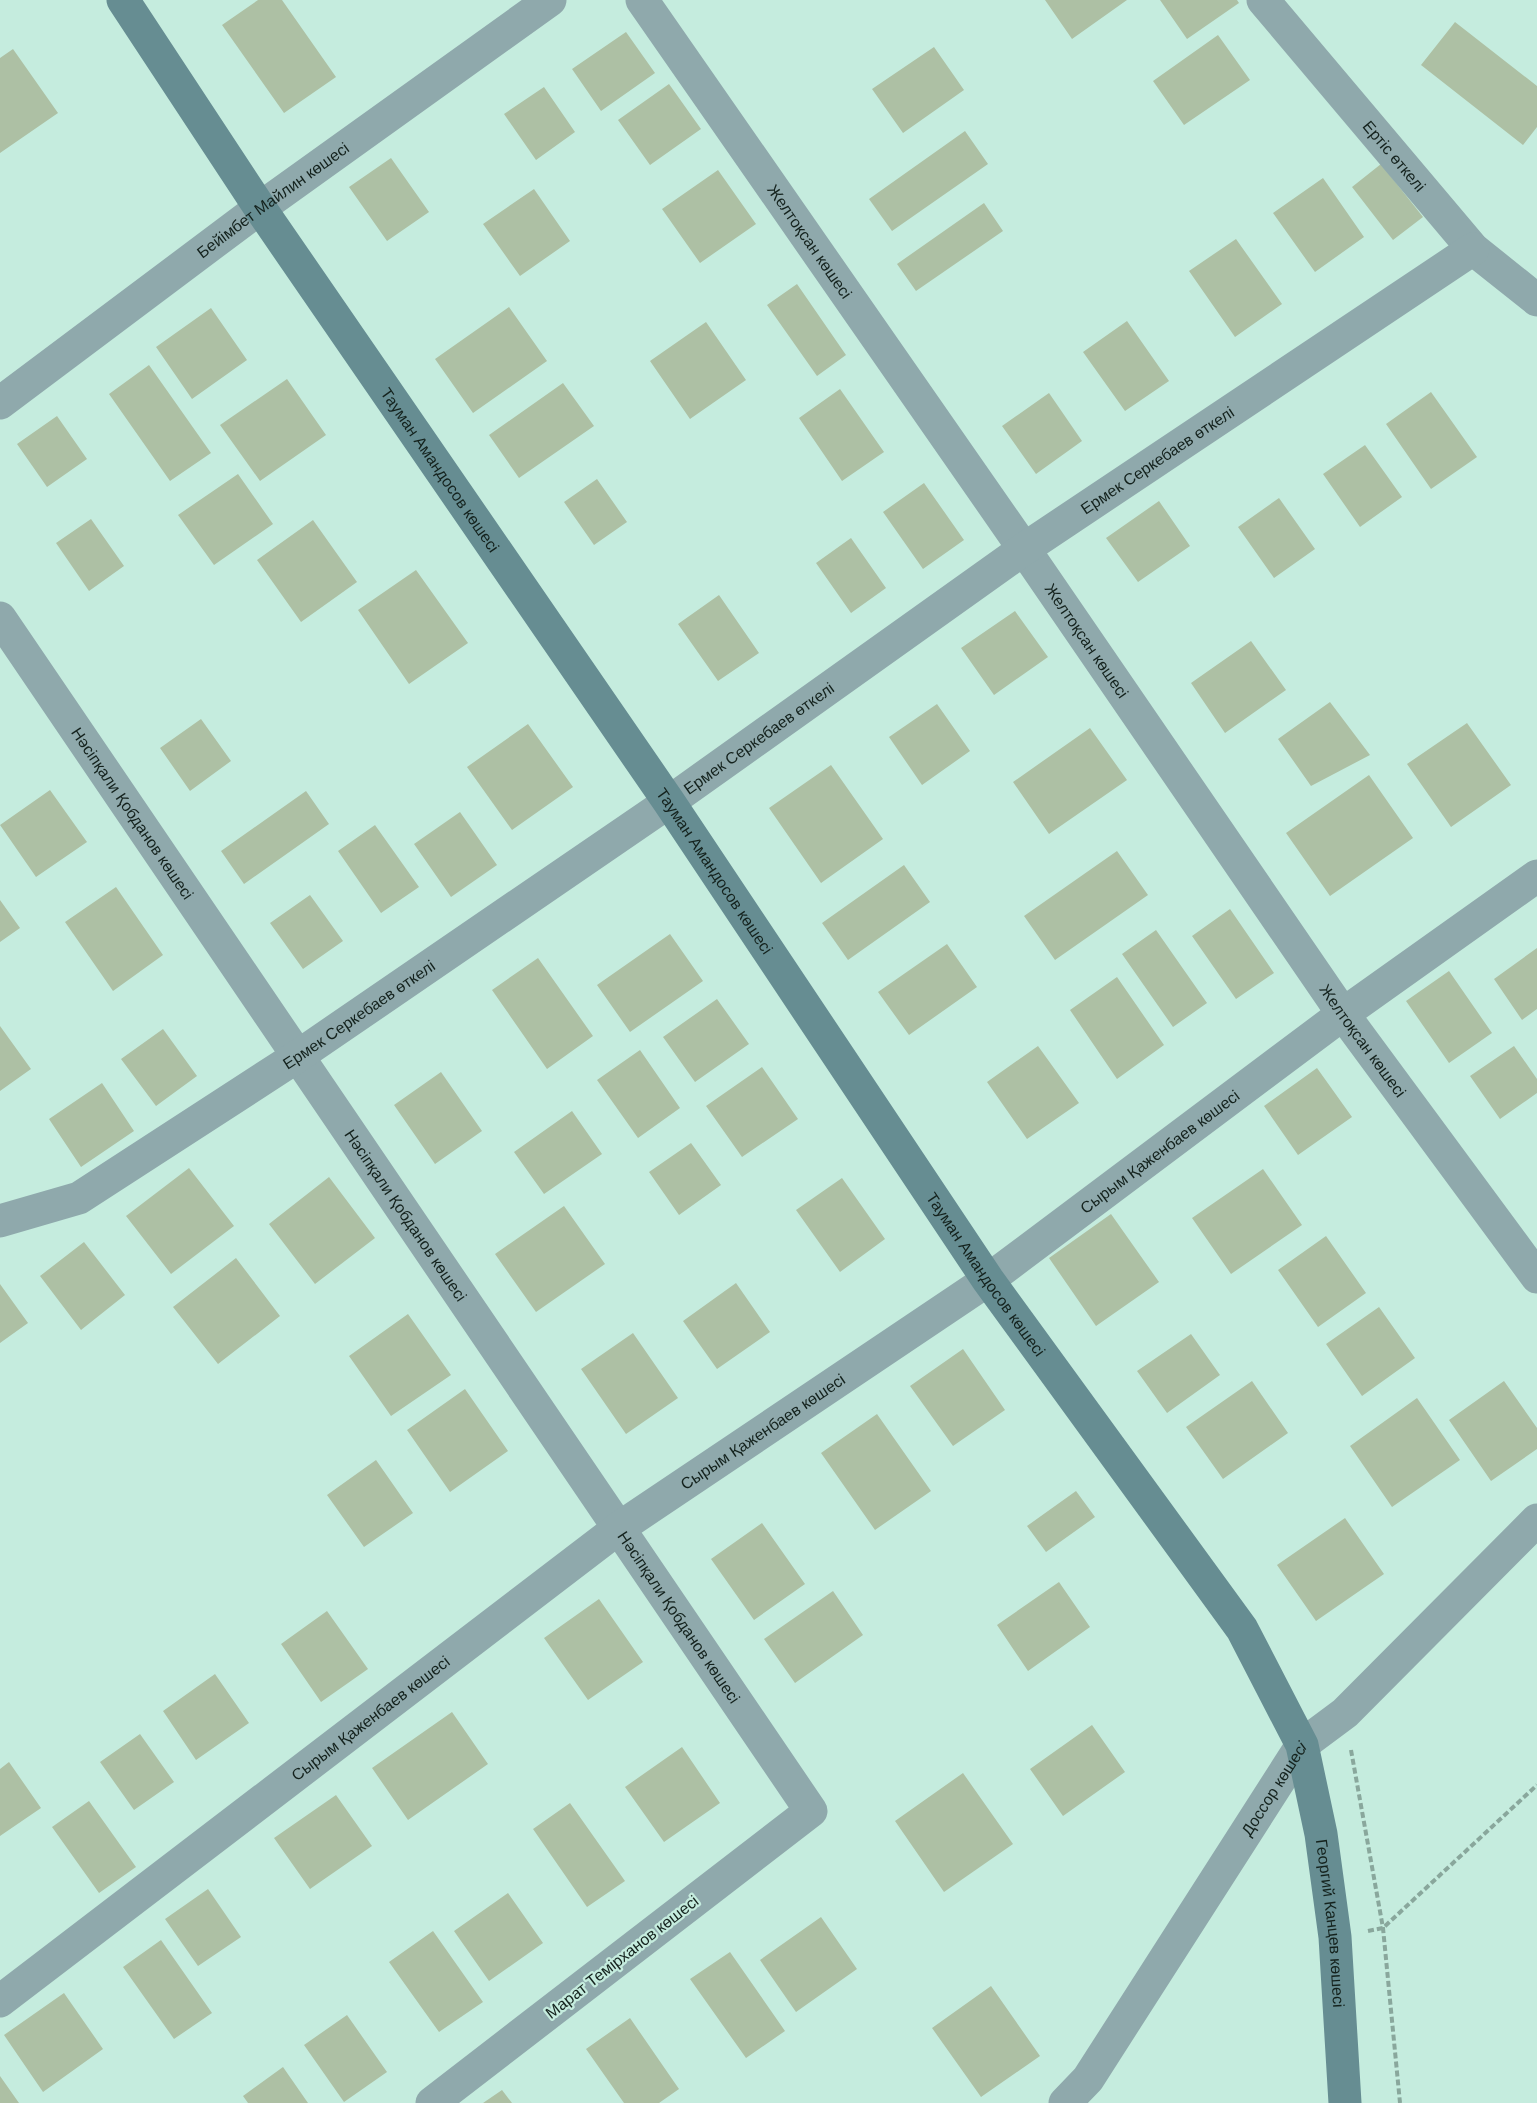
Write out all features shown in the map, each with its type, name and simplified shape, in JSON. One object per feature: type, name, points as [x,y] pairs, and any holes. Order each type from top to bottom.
[{"type":"main road","name":"Тауман Амандосов көшесі","points":[[123,0],[260,208],[669,802],[988,1280],[1242,1629],[1302,1745]]},
{"type":"main road","name":"Георгий Канцев көшесі","points":[[1302,1745],[1321,1834],[1335,1937],[1346,2103]]},
{"type":"street","name":"Бейімбет Майлин көшесі","points":[[0,404],[260,208],[550,0]]},
{"type":"street","name":"Желтоқсан көшесі","points":[[642,0],[1024,549],[1343,1014],[1537,1276]]},
{"type":"street","name":"Ертіс өткелі","points":[[1263,0],[1473,249],[1537,300]]},
{"type":"street","name":"Ермек Серкебаев өткелі","points":[[0,1221],[79,1198],[298,1056],[669,802],[1024,549],[1473,249]]},
{"type":"street","name":"Нәсіпқали Қобданов көшесі","points":[[0,618],[811,1812]]},
{"type":"street","name":"Сырым Қаженбаев көшесі","points":[[0,2001],[619,1528],[988,1280],[1343,1014],[1537,876]]},
{"type":"street","name":"Доссор көшесі","points":[[1065,2103],[1088,2079],[1302,1745],[1345,1713],[1537,1520]]},
{"type":"street","name":"Марат Темірханов көшесі","points":[[432,2103],[811,1812]]},
{"type":"path","points":[[1345,1713],[1383,1928],[1400,2103]]},
{"type":"path","points":[[1335,1937],[1383,1928],[1537,1785]]},
{"type":"building","points":[[258,0],[282,0],[336,77],[284,113],[222,25]]},
{"type":"building","points":[[1045,0],[1127,0],[1072,39]]},
{"type":"building","points":[[1160,0],[1237,0],[1239,3],[1187,39]]},
{"type":"building","points":[[1455,22],[1537,86],[1537,127],[1523,145],[1421,65]]},
{"type":"building","points":[[626,32],[655,73],[601,111],[572,69]]},
{"type":"building","points":[[1218,35],[1250,80],[1184,125],[1153,81]]},
{"type":"building","points":[[934,47],[964,90],[903,133],[872,89]]},
{"type":"building","points":[[13,49],[58,113],[0,153],[0,58]]},
{"type":"building","points":[[669,84],[701,129],[650,165],[618,120]]},
{"type":"building","points":[[544,87],[575,132],[536,160],[504,114]]},
{"type":"building","points":[[965,131],[988,164],[892,231],[869,199]]},
{"type":"building","points":[[391,158],[429,212],[387,241],[349,187]]},
{"type":"building","points":[[1381,164],[1423,217],[1393,240],[1352,187]]},
{"type":"building","points":[[718,170],[756,224],[700,263],[662,209]]},
{"type":"building","points":[[1323,178],[1364,237],[1315,272],[1273,213]]},
{"type":"building","points":[[534,189],[570,241],[520,276],[483,224]]},
{"type":"building","points":[[984,203],[1003,231],[916,291],[897,264]]},
{"type":"building","points":[[1236,239],[1282,304],[1235,337],[1189,271]]},
{"type":"building","points":[[797,284],[846,355],[817,376],[767,305]]},
{"type":"building","points":[[509,307],[547,361],[473,413],[435,359]]},
{"type":"building","points":[[211,308],[247,360],[192,399],[156,347]]},
{"type":"building","points":[[1127,321],[1169,381],[1125,411],[1083,352]]},
{"type":"building","points":[[706,322],[746,380],[690,419],[650,361]]},
{"type":"building","points":[[149,365],[211,453],[170,481],[109,394]]},
{"type":"building","points":[[287,379],[326,435],[260,481],[220,425]]},
{"type":"building","points":[[563,383],[594,426],[519,478],[489,435]]},
{"type":"building","points":[[840,389],[884,452],[842,481],[799,418]]},
{"type":"building","points":[[1431,392],[1477,457],[1431,489],[1386,424]]},
{"type":"building","points":[[1049,393],[1082,441],[1036,474],[1002,426]]},
{"type":"building","points":[[57,416],[87,459],[47,487],[17,444]]},
{"type":"building","points":[[1365,445],[1402,497],[1360,527],[1323,474]]},
{"type":"building","points":[[238,474],[273,524],[214,565],[178,515]]},
{"type":"building","points":[[597,479],[627,522],[594,545],[564,502]]},
{"type":"building","points":[[924,483],[964,540],[923,569],[883,512]]},
{"type":"building","points":[[1279,498],[1315,549],[1274,578],[1238,527]]},
{"type":"building","points":[[1159,501],[1190,546],[1138,582],[1106,538]]},
{"type":"building","points":[[91,519],[124,566],[89,591],[56,543]]},
{"type":"building","points":[[313,520],[357,582],[301,622],[257,560]]},
{"type":"building","points":[[851,538],[886,588],[851,613],[816,563]]},
{"type":"building","points":[[416,570],[468,643],[409,684],[358,610]]},
{"type":"building","points":[[719,595],[759,653],[718,681],[678,624]]},
{"type":"building","points":[[1015,611],[1048,657],[994,695],[961,648]]},
{"type":"building","points":[[1251,641],[1286,690],[1225,733],[1191,683]]},
{"type":"building","points":[[1330,702],[1370,755],[1311,786],[1278,739]]},
{"type":"building","points":[[937,704],[970,751],[922,785],[889,737]]},
{"type":"building","points":[[201,719],[231,761],[190,791],[160,748]]},
{"type":"building","points":[[1467,723],[1511,785],[1451,827],[1407,764]]},
{"type":"building","points":[[528,724],[573,787],[512,830],[467,767]]},
{"type":"building","points":[[1090,728],[1127,780],[1049,834],[1013,782]]},
{"type":"building","points":[[831,765],[883,839],[821,883],[769,808]]},
{"type":"building","points":[[1369,775],[1413,838],[1330,896],[1286,833]]},
{"type":"building","points":[[50,790],[87,842],[36,877],[0,825]]},
{"type":"building","points":[[306,791],[329,824],[244,884],[221,851]]},
{"type":"building","points":[[460,812],[497,865],[451,897],[414,844]]},
{"type":"building","points":[[375,825],[419,887],[381,913],[338,851]]},
{"type":"building","points":[[1117,851],[1148,895],[1055,960],[1024,916]]},
{"type":"building","points":[[904,865],[930,902],[848,960],[822,923]]},
{"type":"building","points":[[116,887],[163,955],[113,991],[65,922]]},
{"type":"building","points":[[310,895],[343,941],[303,969],[270,923]]},
{"type":"building","points":[[0,900],[20,928],[0,942]]},
{"type":"building","points":[[1230,909],[1274,973],[1236,999],[1192,936]]},
{"type":"building","points":[[1156,930],[1207,1003],[1173,1027],[1122,954]]},
{"type":"building","points":[[670,934],[703,981],[630,1032],[597,985]]},
{"type":"building","points":[[947,944],[977,987],[909,1035],[878,992]]},
{"type":"building","points":[[1537,948],[1537,1009],[1522,1020],[1494,979]]},
{"type":"building","points":[[538,958],[593,1036],[547,1069],[492,990]]},
{"type":"building","points":[[1449,971],[1492,1033],[1449,1063],[1406,1001]]},
{"type":"building","points":[[1117,977],[1164,1045],[1117,1079],[1070,1010]]},
{"type":"building","points":[[717,999],[749,1044],[695,1082],[663,1037]]},
{"type":"building","points":[[0,1026],[31,1069],[0,1091]]},
{"type":"building","points":[[163,1029],[197,1076],[156,1106],[121,1059]]},
{"type":"building","points":[[1038,1046],[1079,1103],[1027,1139],[987,1082]]},
{"type":"building","points":[[1514,1046],[1537,1079],[1537,1093],[1500,1119],[1470,1076]]},
{"type":"building","points":[[640,1050],[680,1108],[638,1138],[597,1080]]},
{"type":"building","points":[[762,1067],[798,1119],[742,1157],[706,1106]]},
{"type":"building","points":[[1317,1068],[1352,1117],[1298,1155],[1264,1106]]},
{"type":"building","points":[[441,1072],[482,1131],[435,1164],[394,1105]]},
{"type":"building","points":[[102,1083],[134,1131],[81,1167],[49,1119]]},
{"type":"building","points":[[572,1111],[602,1154],[544,1194],[514,1152]]},
{"type":"building","points":[[691,1143],[721,1185],[679,1215],[649,1172]]},
{"type":"building","points":[[189,1168],[234,1226],[171,1274],[126,1216]]},
{"type":"building","points":[[1263,1169],[1302,1225],[1231,1274],[1192,1218]]},
{"type":"building","points":[[329,1177],[375,1238],[315,1284],[269,1224]]},
{"type":"building","points":[[842,1178],[885,1239],[840,1272],[796,1210]]},
{"type":"building","points":[[564,1206],[605,1264],[536,1312],[495,1254]]},
{"type":"building","points":[[1111,1214],[1159,1282],[1096,1326],[1049,1258]]},
{"type":"building","points":[[1326,1236],[1366,1293],[1318,1327],[1278,1270]]},
{"type":"building","points":[[84,1242],[125,1295],[81,1330],[40,1276]]},
{"type":"building","points":[[236,1258],[280,1316],[218,1364],[173,1307]]},
{"type":"building","points":[[736,1283],[770,1332],[717,1369],[683,1321]]},
{"type":"building","points":[[0,1284],[28,1323],[0,1343]]},
{"type":"building","points":[[1379,1307],[1415,1358],[1362,1396],[1326,1344]]},
{"type":"building","points":[[408,1314],[451,1375],[391,1416],[349,1356]]},
{"type":"building","points":[[633,1333],[678,1398],[626,1434],[581,1369]]},
{"type":"building","points":[[1191,1334],[1220,1375],[1167,1413],[1137,1371]]},
{"type":"building","points":[[963,1349],[1005,1410],[953,1446],[910,1386]]},
{"type":"building","points":[[1252,1381],[1288,1433],[1223,1479],[1186,1427]]},
{"type":"building","points":[[1504,1381],[1537,1428],[1537,1449],[1491,1481],[1449,1420]]},
{"type":"building","points":[[465,1389],[508,1451],[450,1492],[407,1430]]},
{"type":"building","points":[[1417,1398],[1460,1460],[1392,1507],[1350,1446]]},
{"type":"building","points":[[877,1414],[931,1491],[875,1530],[821,1453]]},
{"type":"building","points":[[376,1460],[413,1513],[364,1547],[327,1495]]},
{"type":"building","points":[[1076,1491],[1095,1517],[1046,1552],[1027,1526]]},
{"type":"building","points":[[1345,1518],[1384,1574],[1316,1621],[1277,1565]]},
{"type":"building","points":[[762,1523],[805,1584],[754,1620],[711,1559]]},
{"type":"building","points":[[1059,1582],[1090,1627],[1028,1671],[997,1625]]},
{"type":"building","points":[[833,1591],[863,1635],[795,1683],[764,1639]]},
{"type":"building","points":[[599,1599],[643,1662],[588,1700],[544,1638]]},
{"type":"building","points":[[327,1611],[368,1669],[321,1702],[281,1644]]},
{"type":"building","points":[[215,1674],[249,1723],[196,1760],[163,1711]]},
{"type":"building","points":[[452,1712],[488,1764],[408,1820],[372,1768]]},
{"type":"building","points":[[1092,1725],[1125,1772],[1063,1816],[1030,1769]]},
{"type":"building","points":[[140,1734],[174,1782],[134,1810],[100,1762]]},
{"type":"building","points":[[682,1747],[720,1803],[664,1842],[625,1787]]},
{"type":"building","points":[[9,1762],[41,1808],[0,1836],[0,1769]]},
{"type":"building","points":[[963,1773],[1013,1844],[944,1892],[895,1821]]},
{"type":"building","points":[[336,1795],[372,1846],[310,1889],[274,1838]]},
{"type":"building","points":[[89,1801],[136,1867],[99,1893],[52,1827]]},
{"type":"building","points":[[570,1803],[625,1881],[587,1907],[533,1829]]},
{"type":"building","points":[[208,1889],[241,1937],[198,1966],[165,1919]]},
{"type":"building","points":[[508,1893],[543,1943],[489,1981],[454,1931]]},
{"type":"building","points":[[821,1917],[857,1969],[796,2012],[760,1960]]},
{"type":"building","points":[[433,1931],[483,2002],[439,2032],[389,1962]]},
{"type":"building","points":[[161,1940],[212,2013],[174,2039],[123,1967]]},
{"type":"building","points":[[730,1952],[785,2031],[746,2058],[690,1979]]},
{"type":"building","points":[[991,1986],[1040,2056],[981,2097],[932,2028]]},
{"type":"building","points":[[64,1993],[103,2049],[43,2092],[4,2035]]},
{"type":"building","points":[[347,2015],[387,2072],[344,2102],[304,2045]]},
{"type":"building","points":[[630,2018],[679,2089],[659,2103],[624,2103],[586,2049]]},
{"type":"building","points":[[283,2067],[308,2103],[248,2103],[243,2096]]},
{"type":"building","points":[[0,2076],[19,2103],[0,2103]]},
{"type":"building","points":[[502,2090],[512,2103],[483,2103]]}]
